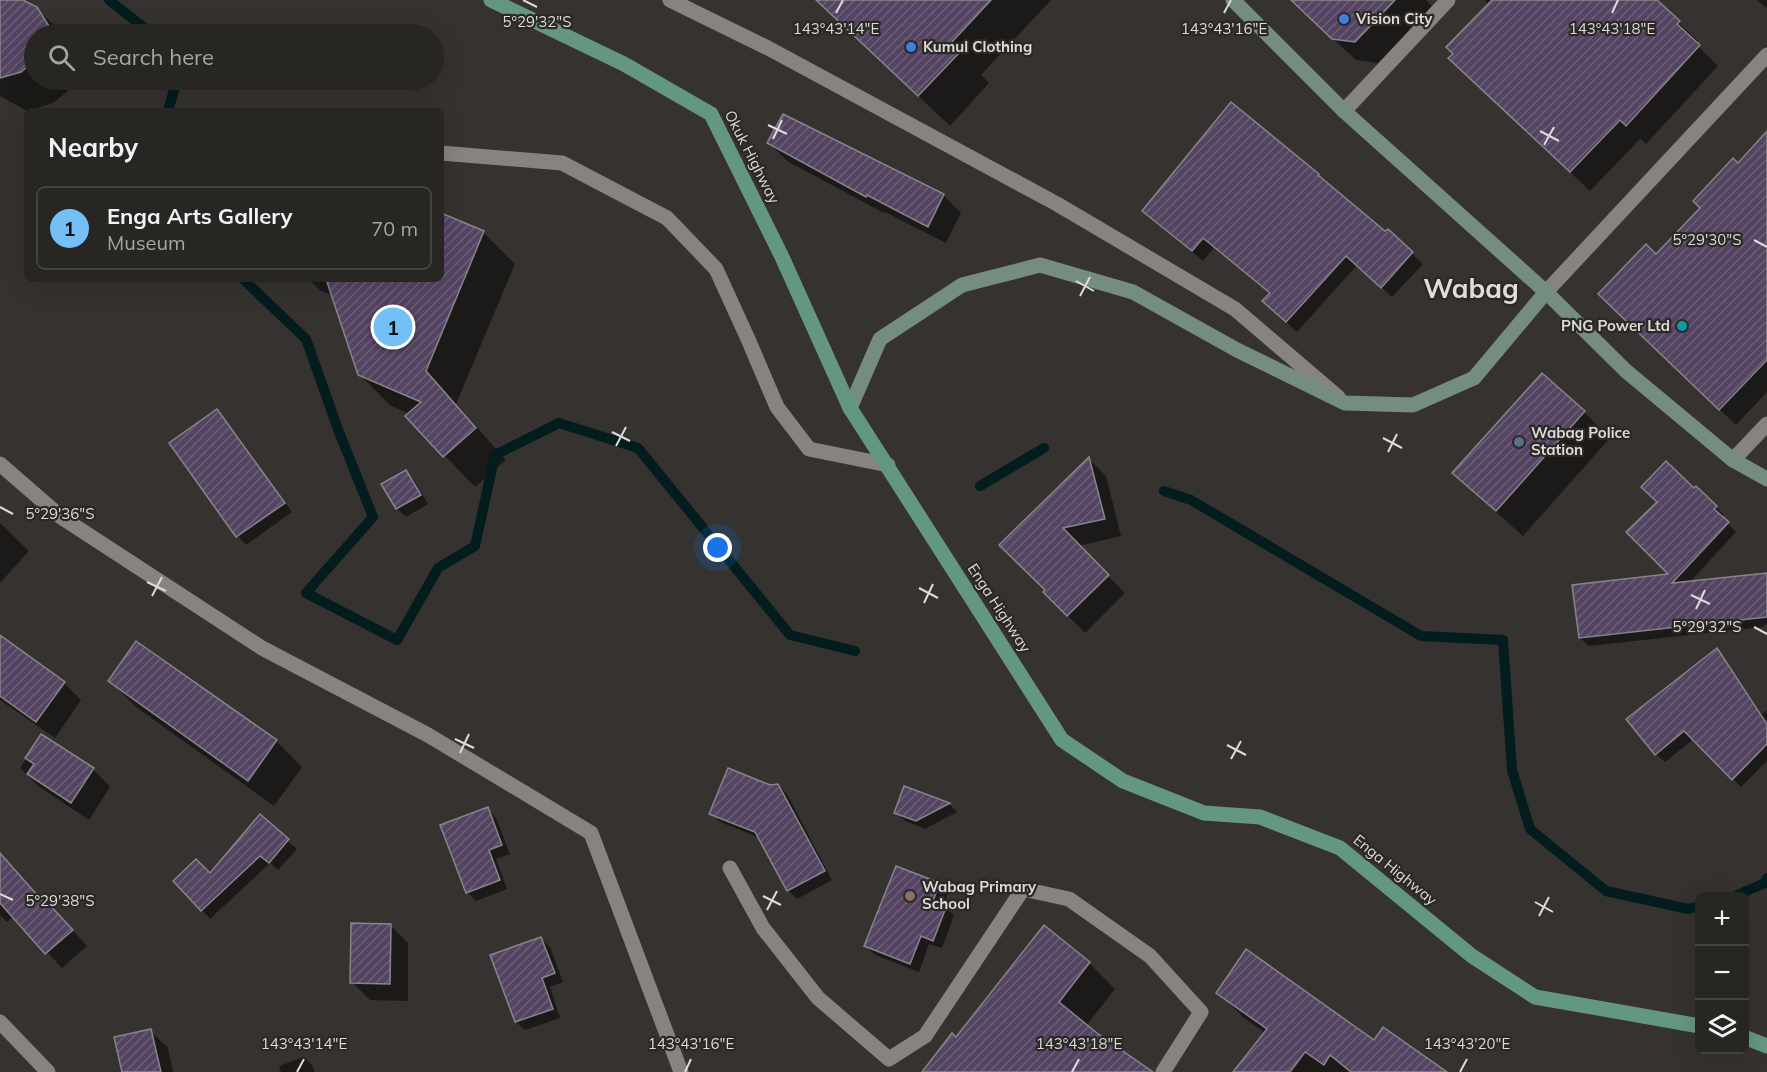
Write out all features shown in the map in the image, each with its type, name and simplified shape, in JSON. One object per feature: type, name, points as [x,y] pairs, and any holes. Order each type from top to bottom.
[{"type":"main road","name":"Okuk Highway","points":[[491,0],[624,64],[711,114],[782,257],[850,408]]},
{"type":"main road","name":"Enga Highway","points":[[850,408],[1062,740],[1123,782],[1204,813],[1260,817],[1340,848],[1472,956],[1534,998],[1695,1025]]},
{"type":"main road","points":[[1749,1039],[1767,1046]]},
{"type":"street","points":[[670,0],[768,48],[1057,204],[1235,309],[1345,403]]},
{"type":"street","points":[[1233,0],[1344,111],[1546,292],[1626,371],[1733,460],[1767,479]]},
{"type":"street","points":[[1344,111],[1448,0]]},
{"type":"street","points":[[850,408],[880,339],[962,285],[1040,265],[1133,292],[1237,350],[1345,403],[1413,405],[1474,378],[1546,292],[1767,55]]},
{"type":"street","points":[[444,153],[562,163],[667,218],[716,269],[777,407],[809,449],[888,465]]},
{"type":"street","points":[[1733,460],[1767,424]]},
{"type":"street","points":[[0,465],[61,518],[262,648],[428,735],[591,833],[681,1072]]},
{"type":"street","points":[[730,868],[763,928],[818,998],[890,1059],[925,1036],[1023,889],[1069,899],[1150,956],[1201,1012],[1163,1072]]},
{"type":"street","points":[[0,1022],[48,1072]]},
{"type":"building","points":[[0,0],[23,0],[37,7],[48,24],[24,24],[24,69],[0,78]]},
{"type":"building","name":"Kumul Clothing","points":[[816,0],[991,0],[951,43],[960,52],[918,96]]},
{"type":"building","name":"Vision City","points":[[1291,0],[1395,0],[1355,42],[1332,39]]},
{"type":"building","points":[[1492,0],[1657,0],[1680,21],[1677,24],[1700,45],[1626,126],[1620,120],[1570,172],[1448,58],[1453,54],[1446,47]]},
{"type":"building","points":[[1231,102],[1385,231],[1388,229],[1413,252],[1381,288],[1346,256],[1286,322],[1262,301],[1270,293],[1203,238],[1192,251],[1142,211]]},
{"type":"building","points":[[783,114],[944,194],[928,227],[867,195],[866,197],[767,143]]},
{"type":"building","points":[[1767,131],[1767,360],[1719,410],[1598,294],[1646,244],[1656,254],[1700,208],[1693,201],[1733,158],[1738,163]]},
{"type":"building","points":[[444,214],[484,231],[426,371],[476,428],[443,457],[405,416],[421,402],[358,375],[327,282],[444,282]]},
{"type":"building","name":"Wabag Police Station","points":[[1542,373],[1585,411],[1496,511],[1452,473]]},
{"type":"building","points":[[217,409],[285,503],[236,537],[169,443]]},
{"type":"building","points":[[1089,457],[1105,519],[1063,528],[1109,575],[1067,616],[1043,592],[1045,590],[999,545]]},
{"type":"building","points":[[1666,461],[1717,506],[1714,509],[1729,522],[1672,583],[1767,573],[1767,617],[1579,638],[1572,585],[1668,574],[1626,532],[1657,502],[1641,487]]},
{"type":"building","points":[[406,470],[421,495],[396,509],[381,484]]},
{"type":"building","points":[[0,635],[65,682],[36,722],[0,696]]},
{"type":"building","points":[[136,641],[277,740],[248,781],[108,681]]},
{"type":"building","points":[[1717,648],[1767,724],[1767,744],[1732,780],[1684,731],[1655,755],[1626,719]]},
{"type":"building","points":[[41,734],[94,768],[71,803],[27,774],[34,764],[25,758]]},
{"type":"building","points":[[728,768],[770,785],[778,784],[825,871],[787,891],[755,832],[709,814]]},
{"type":"building","points":[[904,786],[950,803],[916,821],[894,813]]},
{"type":"building","points":[[488,807],[502,845],[489,850],[500,880],[466,893],[440,825]]},
{"type":"building","points":[[260,814],[289,839],[269,863],[260,856],[201,911],[173,881],[196,859],[210,873]]},
{"type":"building","points":[[0,853],[45,904],[47,902],[73,930],[45,954],[0,903]]},
{"type":"building","points":[[896,866],[940,883],[933,901],[947,905],[933,941],[921,936],[910,964],[864,946]]},
{"type":"building","points":[[351,923],[391,924],[390,984],[350,983]]},
{"type":"building","points":[[1044,925],[1090,962],[1059,1002],[1097,1033],[1153,1072],[922,1072],[952,1033],[956,1037]]},
{"type":"building","points":[[541,937],[555,973],[542,978],[553,1009],[515,1022],[490,955]]},
{"type":"building","points":[[1246,949],[1374,1040],[1383,1027],[1447,1072],[1351,1072],[1330,1055],[1324,1065],[1305,1052],[1290,1072],[1233,1072],[1267,1029],[1216,993]]},
{"type":"building","points":[[151,1029],[161,1072],[122,1072],[114,1037]]},
{"type":"waterway","points":[[109,0],[139,24]]},
{"type":"waterway","points":[[169,108],[174,90]]},
{"type":"waterway","points":[[246,282],[306,339],[339,432],[373,517],[306,593],[397,640],[438,568],[475,546],[495,455],[559,423],[638,448],[790,635],[855,651]]},
{"type":"waterway","points":[[980,486],[1044,448]]},
{"type":"waterway","points":[[1164,491],[1191,500],[1421,636],[1503,640],[1512,770],[1530,829],[1606,891],[1688,909],[1695,907]]},
{"type":"waterway","points":[[1744,892],[1765,883],[1767,878]]},
{"type":"place","name":"Vision City","points":[[1344,19]]},
{"type":"place","name":"Kumul Clothing","points":[[911,47]]},
{"type":"place","name":"PNG Power Ltd","points":[[1682,326]]},
{"type":"place","name":"Enga Arts Gallery","points":[[393,327]]},
{"type":"place","name":"Wabag Police Station","points":[[1519,442]]},
{"type":"place","name":"Wabag Primary School","points":[[910,896]]},
{"type":"district","name":"Wabag","points":[[1471,289]]}]
